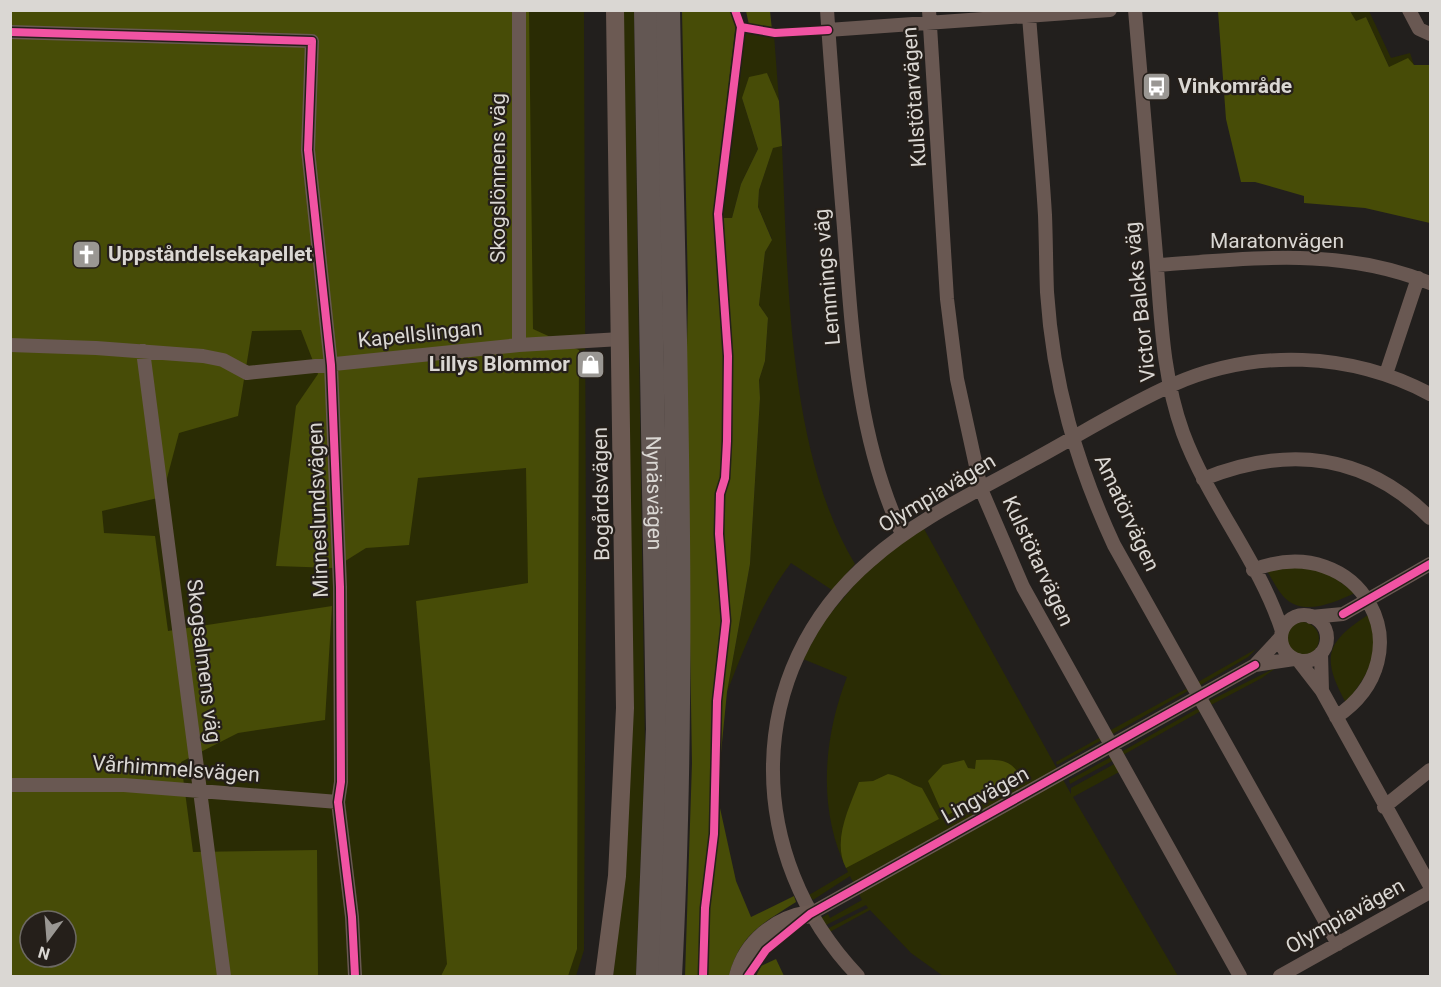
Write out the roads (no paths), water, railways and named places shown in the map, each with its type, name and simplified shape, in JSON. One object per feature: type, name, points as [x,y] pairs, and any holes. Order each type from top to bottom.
[{"type":"highway","name":"Nynäsvägen","points":[[646,10],[658,729],[648,976]]},
{"type":"highway","name":"Nynäsvägen","points":[[668,10],[679,706],[676,855],[670,976]]},
{"type":"street","name":"Skogslönnens väg","points":[[519,10],[519,345]]},
{"type":"street","name":"Bogårdsvägen","points":[[604,976],[616,876],[625,708],[615,10]]},
{"type":"street","name":"Lemmings väg","points":[[827,10],[849,306],[860,396],[869,440],[902,534]]},
{"type":"street","points":[[828,30],[930,16],[1029,16],[1110,10]]},
{"type":"street","name":"Victor Balcks väg","points":[[1135,10],[1157,265],[1160,327],[1170,386],[1183,433],[1203,480],[1271,598],[1281,634]]},
{"type":"street","points":[[1408,10],[1419,29],[1431,34]]},
{"type":"street","name":"Kulstötarvägen","points":[[930,16],[947,299],[957,379],[981,489],[1023,587],[1240,976]]},
{"type":"street","name":"Amatörvägen","points":[[1029,16],[1045,216],[1047,293],[1056,373],[1072,439],[1089,491],[1114,545],[1338,944]]},
{"type":"street","name":"Minneslundsvägen","points":[[10,32],[312,41],[308,150],[331,364],[340,595],[341,782],[338,802],[352,917],[355,976]]},
{"type":"street","name":"Maratonvägen","points":[[1157,265],[1278,257],[1339,258],[1424,280]]},
{"type":"street","points":[[1386,374],[1424,280]]},
{"type":"street","name":"Kapellslingan","points":[[10,345],[143,351],[223,360],[247,373],[519,345],[621,339]]},
{"type":"street","name":"Skogsalmens väg","points":[[143,351],[224,976]]},
{"type":"street","name":"Olympiavägen","points":[[858,976],[838,956],[810,914],[787,864],[773,794],[775,729],[790,672],[817,622],[856,573],[902,534],[981,489],[1170,386],[1213,371],[1266,360],[1326,361],[1386,374],[1431,394]]},
{"type":"street","points":[[1203,480],[1228,470],[1282,459],[1329,463],[1377,476],[1398,489],[1431,518]]},
{"type":"street","points":[[1253,570],[1283,561],[1299,560],[1318,564],[1333,569],[1349,580],[1368,599],[1377,622],[1380,649],[1370,681],[1359,698],[1336,717]]},
{"type":"street","points":[[1431,564],[1342,614],[1297,617],[1288,622],[1281,634],[1283,649],[1296,659],[1322,691],[1384,807],[1431,886]]},
{"type":"street","name":"Victor Balcks väg","points":[[1271,598],[1297,617]]},
{"type":"street","points":[[1296,659],[1309,660],[1324,646],[1342,614]]},
{"type":"street","points":[[1311,617],[1323,627],[1322,691]]},
{"type":"street","name":"Lingvägen","points":[[1255,665],[1281,634]]},
{"type":"street","name":"Lingvägen","points":[[748,976],[766,950],[810,914],[1255,665],[1296,659]]},
{"type":"street","points":[[1384,807],[1431,770]]},
{"type":"street","name":"Vårhimmelsvägen","points":[[10,785],[87,784],[199,789],[338,802]]},
{"type":"street","name":"Olympiavägen","points":[[1280,976],[1431,892]]},
{"type":"street","name":"Lingvägen","points":[[738,976],[753,944],[792,916],[810,914]]},
{"type":"place","name":"Vinkområde","points":[[1157,86]]},
{"type":"place","name":"Uppståndelsekapellet","points":[[87,254]]},
{"type":"place","name":"Lillys Blommor","points":[[591,364]]}]
